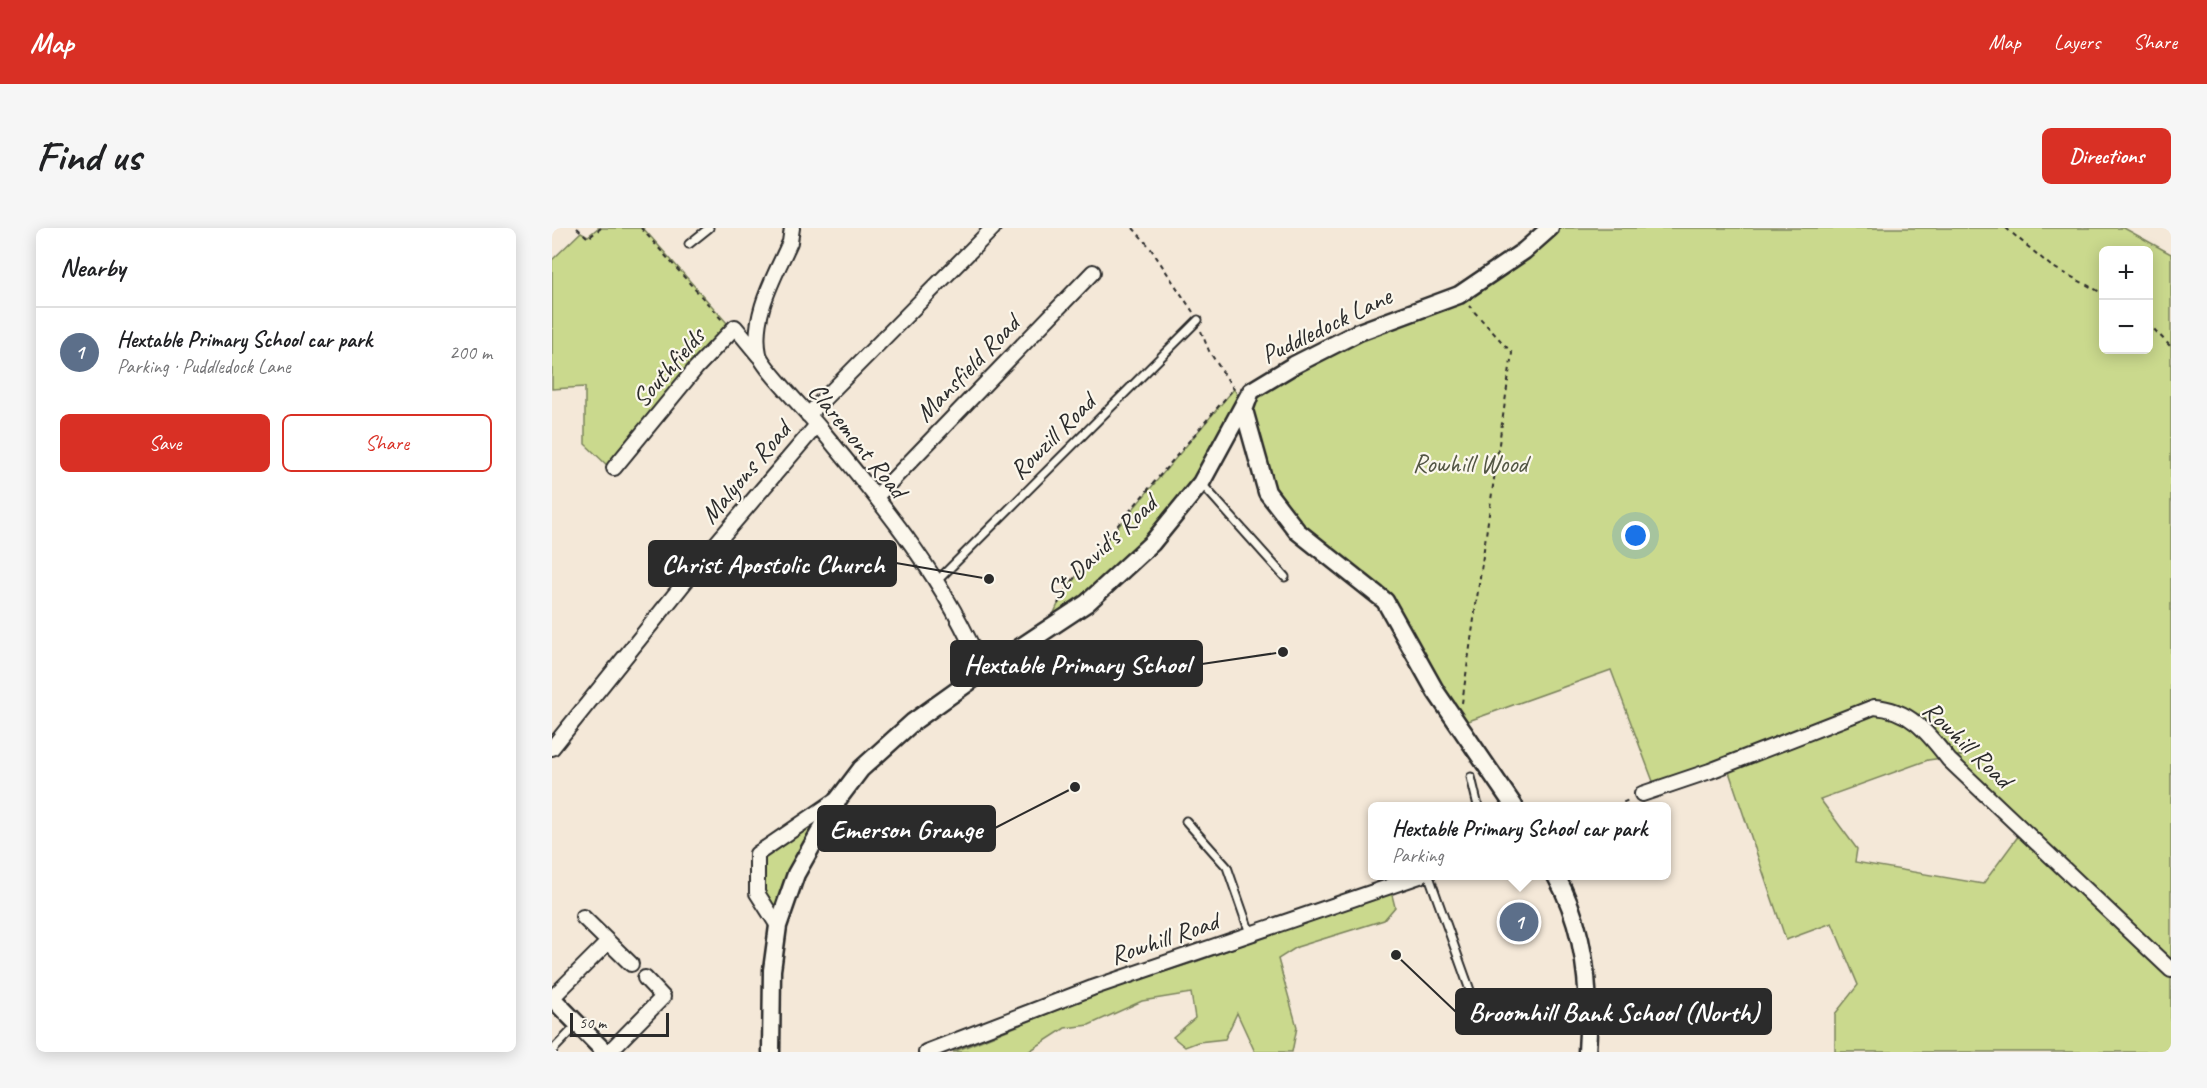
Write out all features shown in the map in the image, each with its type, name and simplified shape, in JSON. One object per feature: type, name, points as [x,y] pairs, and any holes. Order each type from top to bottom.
[{"type":"street","points":[[759,356],[757,325],[790,242],[792,228]]},
{"type":"street","name":"Malyons Road","points":[[552,748],[813,420],[993,228]]},
{"type":"street","name":"Puddledock Lane","points":[[1511,802],[1436,692],[1385,601],[1297,531],[1267,492],[1244,411],[1251,391],[1294,364],[1359,332],[1459,295],[1524,251],[1550,228]]},
{"type":"street","name":"Mansfield Road","points":[[876,497],[1093,272]]},
{"type":"street","name":"Southfields","points":[[614,468],[696,368],[735,327],[759,356]]},
{"type":"street","name":"Claremont Road","points":[[759,356],[876,497],[936,582],[968,633],[983,672]]},
{"type":"street","name":"St David's Road","points":[[771,1052],[772,970],[778,926],[796,874],[839,798],[861,769],[913,722],[1087,603],[1152,543],[1201,483],[1251,391]]},
{"type":"street","name":"Rowhill Road","points":[[1642,794],[1710,771],[1874,707],[1887,708],[1905,715],[1925,729],[1957,768],[2171,969]]},
{"type":"street","name":"St David's Road","points":[[778,926],[757,893],[757,854],[839,798]]},
{"type":"street","name":"Rowhill Road","points":[[926,1052],[1092,988],[1408,880]]},
{"type":"street","points":[[1558,880],[1566,894],[1589,992],[1587,1052]]},
{"type":"street","points":[[583,917],[631,964]]},
{"type":"street","points":[[608,942],[552,998],[607,1052],[663,997],[645,978]]},
{"type":"lane","points":[[689,244],[709,228]]},
{"type":"lane","name":"Rowzill Road","points":[[936,582],[1198,320]]},
{"type":"lane","points":[[1201,483],[1286,577]]},
{"type":"lane","points":[[1471,777],[1477,802]]},
{"type":"lane","points":[[1186,821],[1227,867],[1250,933]]},
{"type":"lane","points":[[1430,880],[1471,993]]},
{"type":"lane","points":[[552,1051],[577,1025]]},
{"type":"path","points":[[578,228],[588,238],[602,228]]},
{"type":"path","points":[[641,228],[723,322],[735,327]]},
{"type":"path","points":[[1053,626],[1053,613],[1064,591],[1234,388],[1209,351],[1198,320],[1149,246],[1133,228]]},
{"type":"path","points":[[2006,228],[2051,266],[2099,292]]},
{"type":"path","points":[[1459,295],[1512,353],[1459,724]]},
{"type":"path","points":[[2153,328],[2171,347]]},
{"type":"path","points":[[1625,802],[1642,794]]},
{"type":"green space","points":[[598,228],[643,228],[727,323],[612,470],[585,444],[585,387],[552,389],[552,260],[581,232],[588,236]]},
{"type":"green space","name":"Rowhill Wood","points":[[1552,228],[2124,228],[2171,254],[2171,1052],[1835,1052],[1835,1014],[1858,985],[1832,923],[1786,940],[1725,760],[1654,784],[1611,670],[1460,724],[1386,601],[1297,529],[1268,491],[1252,438],[1252,393],[1294,365],[1460,296]],"holes":[[[1964,755],[1949,760],[2022,831],[1983,884],[1855,862],[1857,849],[1820,799],[1928,760]]]},
{"type":"green space","points":[[1234,389],[1243,405],[1152,543],[1053,625],[1054,613],[1064,591]]},
{"type":"green space","points":[[836,801],[779,923],[760,893],[759,853]]},
{"type":"green space","points":[[1391,891],[1395,907],[1384,920],[1297,947],[1278,959],[1297,1027],[1292,1052],[1255,1052],[1237,1013],[1225,1039],[1198,1042],[1185,1047],[1173,1037],[1195,1018],[1191,993],[1142,1001],[1089,1025],[1065,1028],[1028,1052],[953,1052],[1104,991],[1198,961]]},
{"type":"place","name":"Christ Apostolic Church","points":[[989,579]]},
{"type":"place","name":"Hextable Primary School","points":[[1283,652]]},
{"type":"place","name":"Emerson Grange","points":[[1075,787]]},
{"type":"place","name":"Hextable Primary School car park","points":[[1519,922]]},
{"type":"place","name":"Broomhill Bank School (North)","points":[[1396,955]]}]
